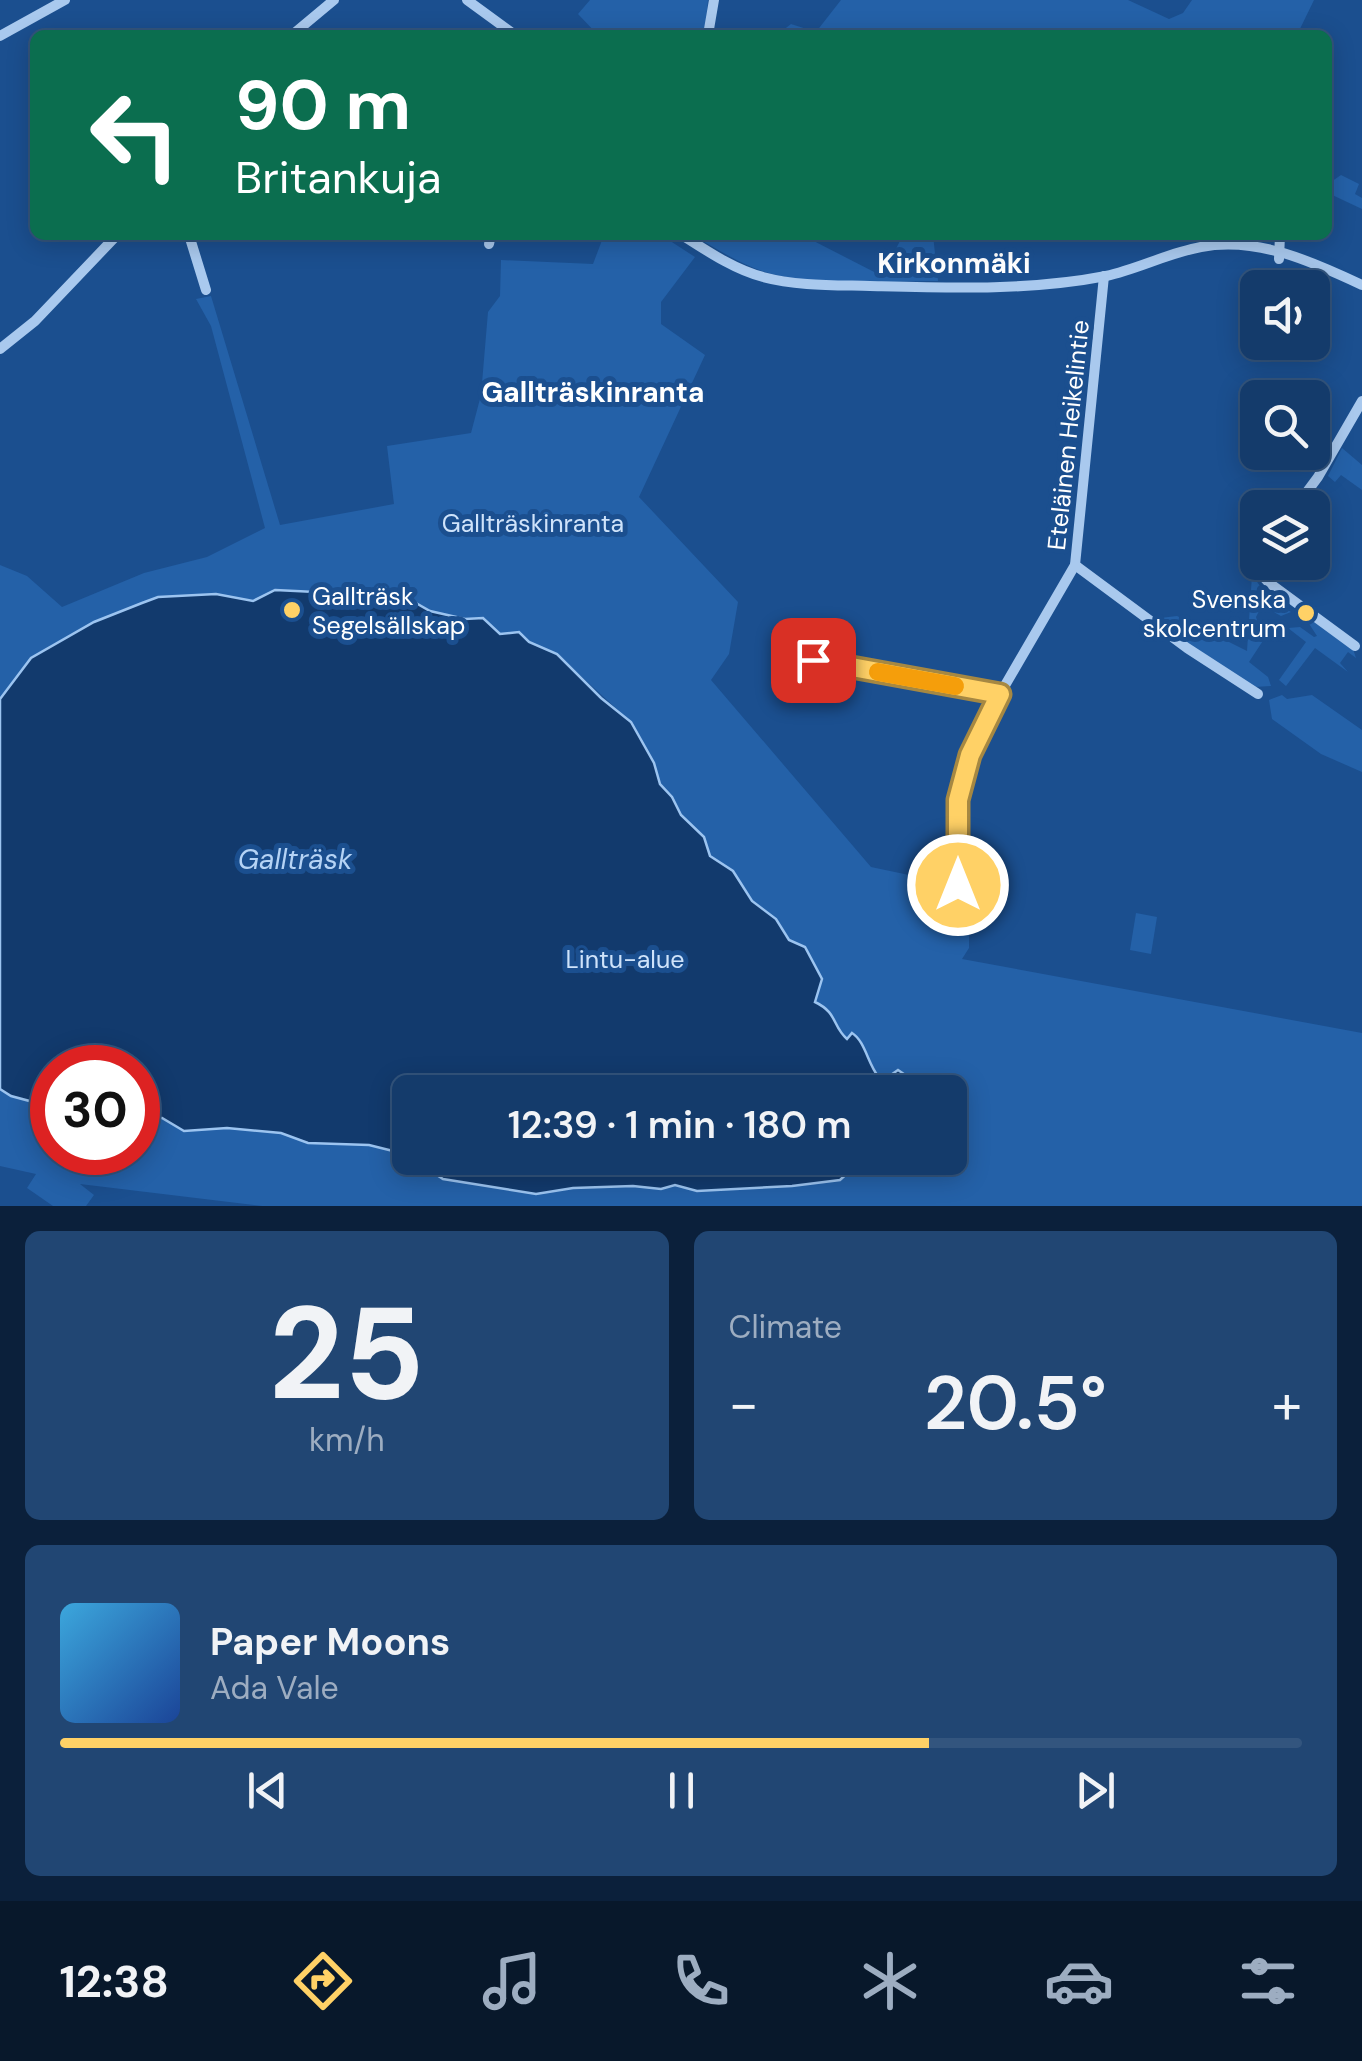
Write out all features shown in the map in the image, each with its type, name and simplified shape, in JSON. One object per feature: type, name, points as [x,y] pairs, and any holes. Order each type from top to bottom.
[{"type":"street","points":[[0,36],[65,0]]},
{"type":"street","points":[[467,0],[507,30]]},
{"type":"street","points":[[709,30],[714,0]]},
{"type":"street","points":[[298,30],[331,1]]},
{"type":"street","points":[[0,349],[34,321],[112,240]]},
{"type":"street","points":[[191,240],[206,290]]},
{"type":"street","points":[[691,240],[732,264],[777,280],[849,286],[1003,286],[1104,276],[1206,246],[1302,258],[1362,285]]},
{"type":"street","points":[[1279,255],[1280,240]]},
{"type":"street","name":"Eteläinen Heikelintie","points":[[957,929],[958,800],[970,755],[1000,694],[1076,565],[1104,276]]},
{"type":"street","points":[[1309,490],[1362,401]]},
{"type":"street","points":[[1076,565],[1187,648],[1258,694]]},
{"type":"street","points":[[1266,580],[1355,646]]},
{"type":"street","points":[[813,660],[1000,694]]},
{"type":"green space","points":[[590,0],[708,0],[705,30],[593,30],[578,14]]},
{"type":"green space","points":[[841,0],[1128,0],[1169,19],[1183,13],[1192,0],[1314,0],[1299,30],[818,30]]},
{"type":"green space","points":[[791,24],[810,30],[783,30]]},
{"type":"green space","points":[[1341,175],[1359,184],[1355,194],[1362,198],[1362,209],[1332,195],[1332,181]]},
{"type":"green space","name":"Lintu-alue","points":[[602,240],[669,240],[695,257],[661,302],[661,324],[705,355],[639,497],[738,602],[729,654],[711,680],[871,867],[947,883],[950,928],[969,931],[969,948],[962,959],[1362,1033],[1362,1206],[262,1206],[80,1184],[94,1195],[86,1206],[53,1206],[27,1188],[35,1175],[160,1175],[160,1118],[184,1131],[227,1128],[281,1133],[308,1143],[369,1145],[392,1151],[392,1175],[967,1175],[967,1075],[459,1075],[631,722],[557,654],[529,642],[519,632],[500,634],[483,618],[465,620],[413,602],[384,602],[321,590],[275,590],[254,601],[216,594],[158,597],[94,622],[31,658],[0,699],[0,565],[27,576],[62,607],[144,573],[207,557],[265,528],[211,326],[196,299],[211,296],[280,525],[394,504],[387,446],[471,433],[481,395],[488,312],[500,296],[501,260],[593,264]]},
{"type":"green space","points":[[701,240],[812,240],[882,276],[900,240],[934,240],[938,281],[812,281],[772,274]]},
{"type":"green space","points":[[1342,448],[1362,465],[1362,490],[1341,475],[1335,482],[1328,476]]},
{"type":"green space","points":[[1252,580],[1256,580],[1271,601],[1291,612],[1281,616],[1268,609],[1259,611],[1256,617],[1258,624],[1265,627],[1274,624],[1249,662],[1268,677],[1271,686],[1254,687],[1152,619],[1177,616],[1247,651]]},
{"type":"green space","points":[[1302,613],[1353,649],[1356,658],[1348,652],[1340,663],[1348,672],[1315,648],[1286,686],[1279,680],[1306,642],[1288,628],[1300,627],[1317,636]]},
{"type":"green space","points":[[1282,695],[1287,699],[1312,695],[1362,730],[1362,772],[1321,754],[1272,719],[1269,700]]},
{"type":"green space","points":[[1136,913],[1157,917],[1151,954],[1130,950]]},
{"type":"green space","points":[[0,1089],[30,1101],[30,1173],[0,1166]]},
{"type":"water","name":"Gallträsk","points":[[275,590],[357,594],[384,602],[414,602],[430,611],[465,619],[483,618],[500,634],[519,632],[529,642],[557,654],[631,722],[654,763],[660,784],[681,815],[704,837],[710,856],[733,871],[752,901],[776,919],[789,940],[805,947],[822,979],[815,1002],[828,1011],[847,1039],[852,1033],[856,1037],[877,1075],[392,1075],[392,1151],[369,1145],[308,1143],[281,1133],[227,1128],[184,1131],[160,1118],[160,1045],[30,1045],[30,1101],[0,1089],[0,699],[31,658],[94,622],[158,597],[216,594],[253,601]]},
{"type":"water","points":[[437,1175],[845,1175],[840,1180],[792,1186],[697,1191],[675,1185],[661,1189],[633,1186],[536,1194]]},
{"type":"slow traffic","points":[[878,672],[955,686]]},
{"type":"place","name":"Gallträsk Segelsällskap","points":[[292,610]]},
{"type":"place","name":"Svenska skolcentrum","points":[[1306,613]]},
{"type":"district","name":"Kirkonmäki","points":[[954,263]]},
{"type":"district","name":"Gallträskinranta","points":[[593,392]]},
{"type":"route","points":[[813,660],[1000,694],[970,755],[958,800],[958,885]]}]
